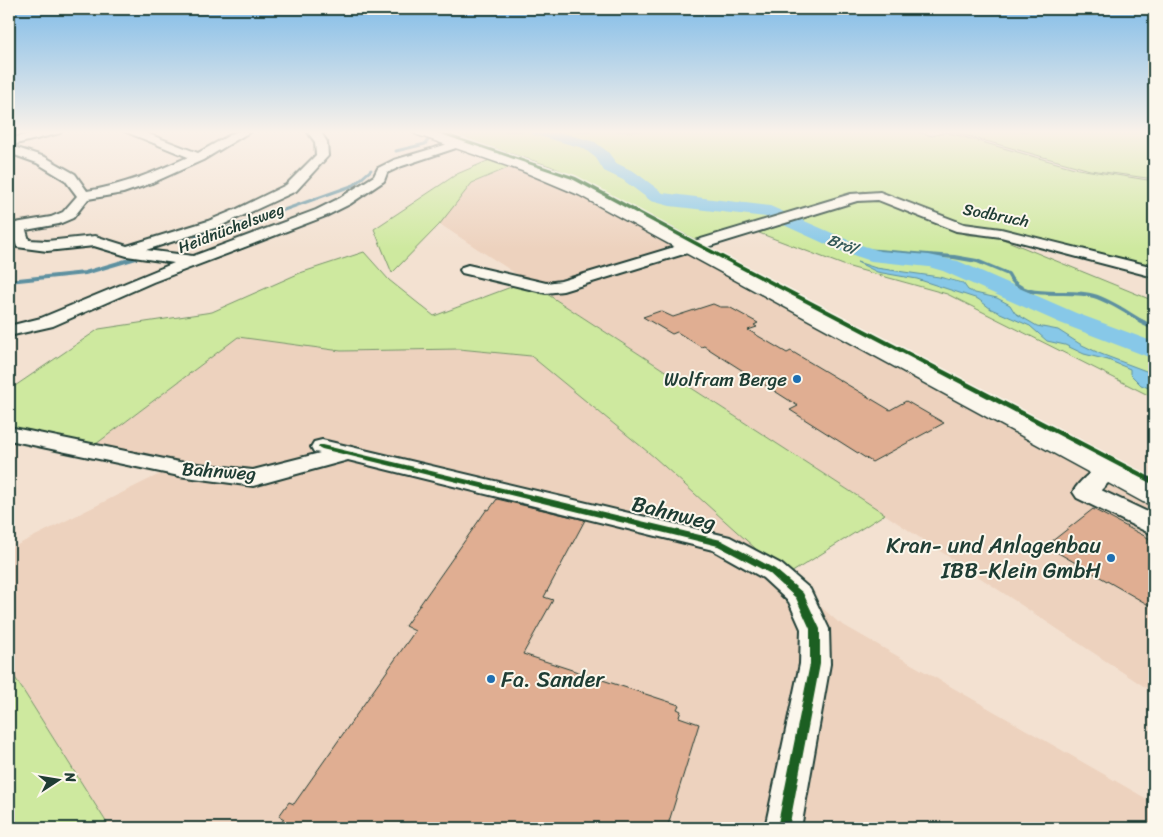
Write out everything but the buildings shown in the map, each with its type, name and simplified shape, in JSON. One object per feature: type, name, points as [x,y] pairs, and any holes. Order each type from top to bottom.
[{"type":"main road","points":[[532,170],[585,191],[1154,495]]},
{"type":"street","points":[[58,170],[70,177],[84,196]]},
{"type":"street","points":[[170,170],[118,190],[84,196],[68,214],[54,221],[13,228],[22,244],[47,246],[95,241],[127,251],[181,261],[199,259]]},
{"type":"street","points":[[127,251],[213,224],[291,188],[308,170]]},
{"type":"street","name":"Heidnüchelsweg","points":[[9,331],[47,322],[147,278],[322,213],[345,201],[378,178],[382,170]]},
{"type":"street","name":"Sodbruch","points":[[468,270],[546,288],[564,286],[856,197],[880,196],[961,228],[1001,233],[1154,272]]},
{"type":"street","name":"Bahnweg","points":[[9,433],[179,469],[253,478],[347,453]]},
{"type":"street","name":"Bahnweg","points":[[322,447],[721,543],[772,571],[800,596],[815,629],[815,664],[783,828]]},
{"type":"street","points":[[1108,471],[1085,492],[1154,525]]},
{"type":"shaded area","points":[[503,170],[528,170],[566,185],[1154,507],[1154,693],[854,494],[438,223],[472,183]]},
{"type":"shaded area","points":[[238,336],[341,351],[459,349],[532,356],[654,457],[838,622],[1154,803],[1154,828],[110,828],[9,668],[9,549],[176,466],[92,447]]},
{"type":"green space","points":[[466,170],[503,170],[472,183],[439,225],[392,273],[374,229],[457,174]]},
{"type":"green space","points":[[560,170],[1085,170],[1154,181],[1154,270],[972,224],[961,228],[895,204],[968,235],[993,235],[1154,301],[1154,398],[947,294],[846,266],[759,233],[858,197],[877,196],[864,191],[703,241],[696,240]]},
{"type":"green space","points":[[1090,170],[1154,170],[1154,179]]},
{"type":"green space","points":[[364,252],[389,280],[434,316],[527,281],[885,514],[786,576],[654,457],[531,356],[459,349],[341,351],[238,337],[92,447],[9,429],[9,390],[99,329],[212,312],[300,273]]},
{"type":"green space","points":[[9,668],[110,828],[9,828]]},
{"type":"water","points":[[857,262],[876,268],[939,277],[963,283],[968,290],[997,298],[1010,305],[1015,313],[1037,326],[1058,330],[1080,344],[1101,354],[1154,374],[1154,390],[1141,385],[1130,374],[1130,369],[1108,360],[1084,354],[1065,345],[1047,341],[1030,326],[991,309],[978,299],[917,279],[877,272]]},
{"type":"waterway","points":[[267,216],[354,185],[371,170]]},
{"type":"waterway","name":"Bröl","points":[[616,170],[629,176],[657,197],[770,212],[848,247],[878,257],[929,261],[950,266],[1068,318],[1154,351]]},
{"type":"waterway","points":[[196,238],[271,215]]},
{"type":"waterway","points":[[852,249],[954,257],[977,261],[1008,274],[1015,283],[1024,289],[1034,292],[1094,296],[1113,304],[1143,322]]},
{"type":"waterway","points":[[9,281],[85,273],[136,258]]},
{"type":"waterway","points":[[1140,321],[1154,328]]},
{"type":"cycle path","points":[[550,170],[574,178],[1154,482]]},
{"type":"cycle path","points":[[322,447],[721,543],[772,571],[800,596],[815,629],[815,664],[783,828]]},
{"type":"place","name":"Wolfram Berge","points":[[797,379]]},
{"type":"place","name":"Kran- und Anlagenbau IBB-Klein GmbH","points":[[1111,558]]},
{"type":"place","name":"Fa. Sander","points":[[491,679]]}]
